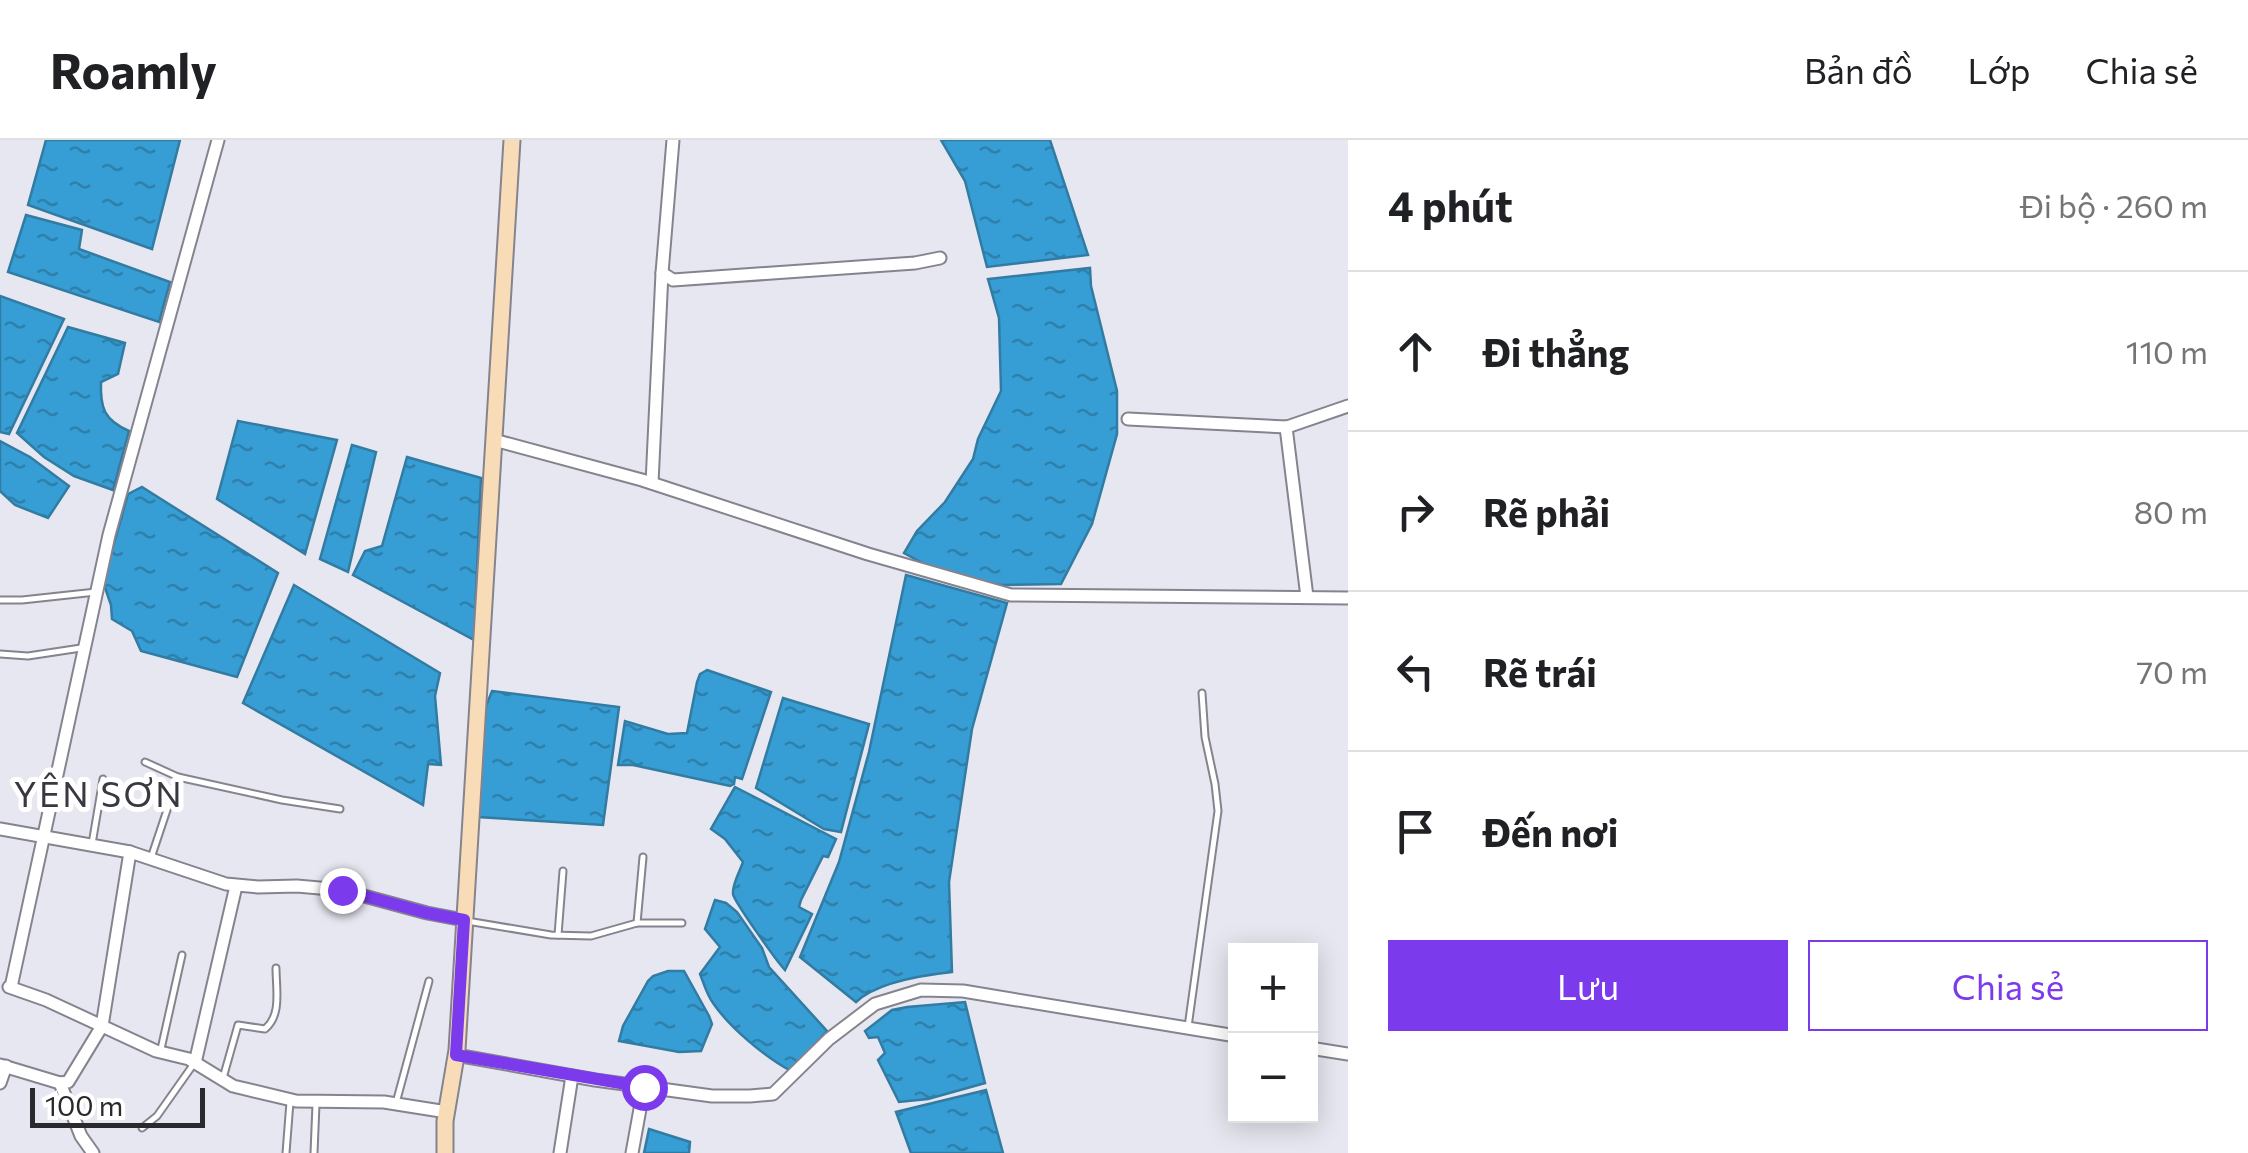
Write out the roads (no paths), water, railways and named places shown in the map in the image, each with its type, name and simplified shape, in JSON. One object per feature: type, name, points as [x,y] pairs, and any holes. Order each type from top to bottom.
[{"type":"street","points":[[218,140],[96,592],[44,837],[8,981],[160,1052],[195,1063],[232,1086],[290,1099],[396,1104],[446,1112]]},
{"type":"street","points":[[445,1153],[446,1112],[456,1055],[512,140]]},
{"type":"street","points":[[652,483],[673,140]]},
{"type":"street","points":[[662,273],[672,280],[940,258]]},
{"type":"street","points":[[1128,419],[1286,428],[1348,406]]},
{"type":"street","points":[[1286,428],[1308,597]]},
{"type":"street","points":[[494,440],[652,483],[868,554],[1010,595],[1348,598]]},
{"type":"street","points":[[0,829],[130,852],[236,886],[342,890],[464,920]]},
{"type":"street","points":[[0,1084],[3,1066],[60,1084],[68,1082],[102,1026],[130,852]]},
{"type":"street","points":[[195,1063],[236,886]]},
{"type":"street","points":[[456,1055],[712,1096],[773,1094],[829,1040],[875,1004],[921,990],[963,991],[1228,1035]]},
{"type":"street","points":[[1318,1049],[1348,1054]]},
{"type":"street","points":[[560,1153],[572,1076]]},
{"type":"street","points":[[60,1084],[81,1136],[93,1153]]},
{"type":"street","points":[[632,1153],[644,1087]]},
{"type":"lane","points":[[0,600],[96,592]]},
{"type":"lane","points":[[0,654],[28,656],[83,648]]},
{"type":"lane","points":[[1188,1028],[1218,811],[1205,738],[1202,693]]},
{"type":"lane","points":[[144,762],[178,777],[340,809]]},
{"type":"lane","points":[[151,858],[178,777]]},
{"type":"lane","points":[[92,844],[103,778]]},
{"type":"lane","points":[[637,923],[644,857]]},
{"type":"lane","points":[[558,935],[563,871]]},
{"type":"lane","points":[[464,920],[558,935],[591,936],[637,923],[682,924]]},
{"type":"lane","points":[[160,1052],[182,956]]},
{"type":"lane","points":[[223,1080],[238,1025],[265,1029],[273,1023],[276,968]]},
{"type":"lane","points":[[396,1104],[429,980]]},
{"type":"lane","points":[[142,1128],[157,1116],[195,1063]]},
{"type":"lane","points":[[286,1153],[290,1099]]},
{"type":"lane","points":[[314,1153],[317,1102]]},
{"type":"water","points":[[46,140],[180,140],[152,249],[28,205]]},
{"type":"water","points":[[941,140],[1050,140],[1088,255],[987,267],[965,181]]},
{"type":"water","points":[[26,215],[82,230],[79,249],[170,282],[159,322],[8,272]]},
{"type":"water","points":[[1090,268],[1117,391],[1117,434],[1092,524],[1061,584],[999,585],[939,572],[904,553],[973,459],[1001,391],[999,318],[988,279]]},
{"type":"water","points":[[0,296],[64,319],[9,434],[0,432]]},
{"type":"water","points":[[68,327],[125,343],[118,374],[101,382],[105,412],[129,431],[113,490],[74,476],[17,433]]},
{"type":"water","points":[[238,421],[337,440],[305,554],[217,499]]},
{"type":"water","points":[[0,441],[69,486],[48,518],[15,505],[0,491]]},
{"type":"water","points":[[352,445],[376,452],[348,572],[320,559]]},
{"type":"water","points":[[407,457],[481,478],[474,640],[353,575],[365,551],[382,546]]},
{"type":"water","points":[[142,487],[278,573],[237,677],[141,651],[132,631],[112,619],[103,582],[128,494]]},
{"type":"water","points":[[906,575],[1007,603],[972,729],[949,882],[952,972],[888,985],[856,1002],[800,957],[839,862],[869,752]]},
{"type":"water","points":[[294,585],[440,673],[435,696],[441,765],[428,764],[423,805],[243,703]]},
{"type":"water","points":[[707,670],[771,692],[742,779],[735,777],[730,786],[618,765],[625,721],[668,734],[687,733],[697,682]]},
{"type":"water","points":[[492,691],[619,707],[603,825],[478,817],[486,706]]},
{"type":"water","points":[[783,698],[869,724],[841,832],[824,829],[756,788]]},
{"type":"water","points":[[735,787],[836,839],[801,900],[799,907],[812,914],[785,970],[733,894],[743,862],[725,839],[711,829]]},
{"type":"water","points":[[715,900],[737,912],[762,948],[769,967],[827,1031],[791,1071],[738,1032],[707,993],[700,974],[720,947],[705,929]]},
{"type":"water","points":[[668,971],[684,971],[709,1016],[712,1024],[701,1051],[679,1052],[619,1041],[648,981]]},
{"type":"water","points":[[965,1002],[985,1083],[928,1099],[899,1102],[878,1060],[885,1053],[878,1037],[869,1038],[865,1031],[892,1010]]},
{"type":"water","points":[[986,1090],[1003,1153],[911,1153],[896,1112]]},
{"type":"water","points":[[649,1129],[690,1142],[689,1153],[644,1153]]},
{"type":"district","name":"YÊN SƠN","points":[[99,795]]}]
